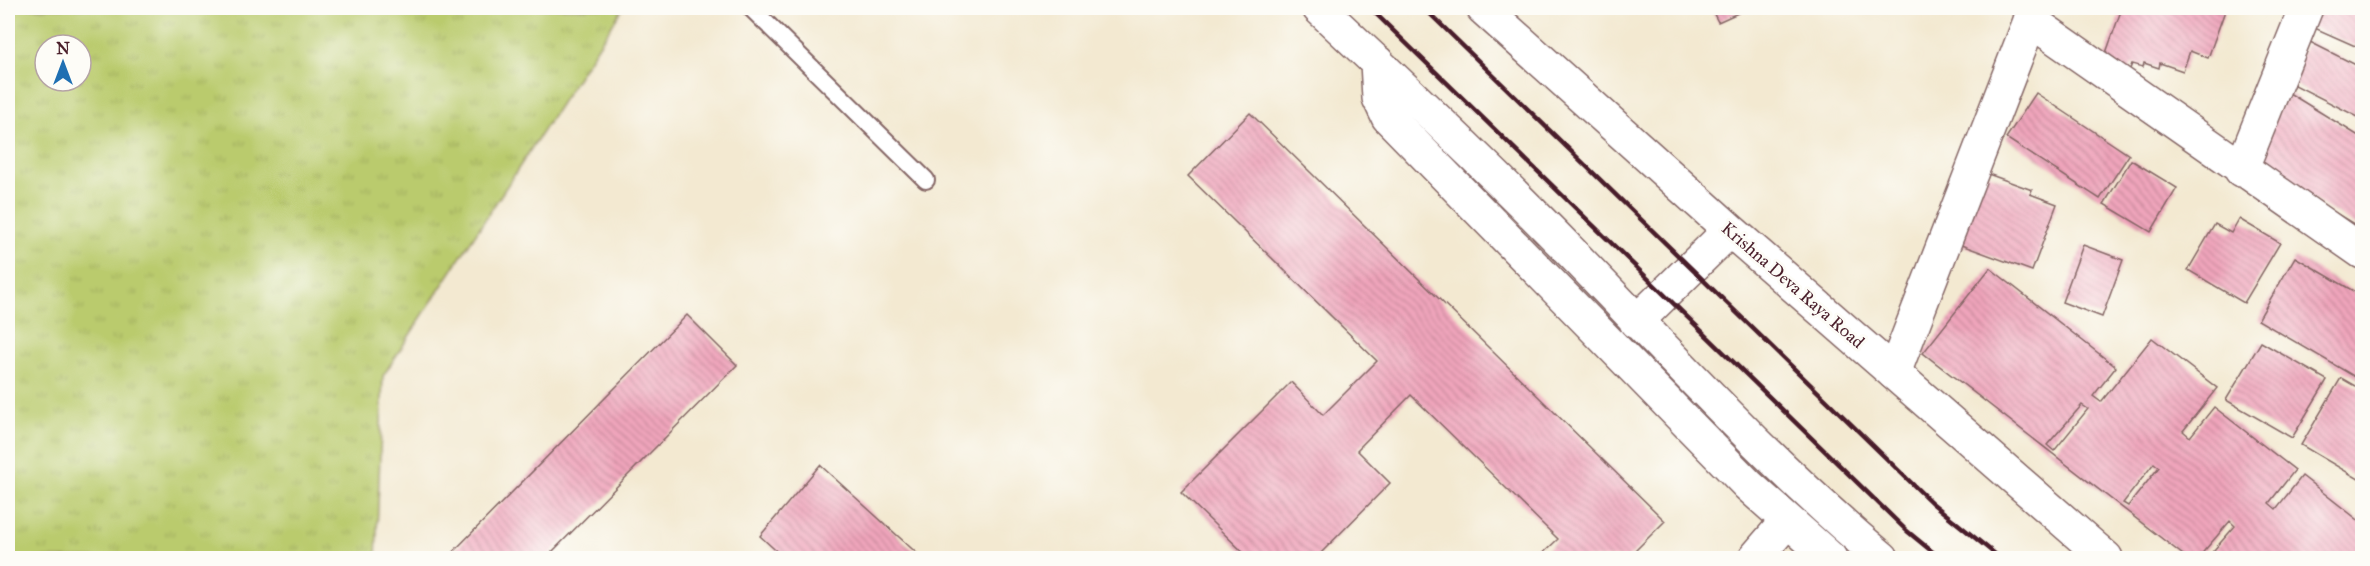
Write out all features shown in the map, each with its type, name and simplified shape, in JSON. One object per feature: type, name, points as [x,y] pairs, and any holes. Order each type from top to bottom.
[{"type":"main road","points":[[1319,8],[1568,249],[1636,322],[1826,511],[1882,558]]},
{"type":"main road","name":"Krishna Deva Raya Road","points":[[1483,8],[1730,230],[2106,558]]},
{"type":"main road","points":[[2241,170],[2306,8]]},
{"type":"main road","points":[[1894,373],[2033,14],[2241,170],[2362,252]]},
{"type":"main road","points":[[1377,62],[1379,98],[1388,117],[1748,485],[1830,558]]},
{"type":"main road","points":[[1636,322],[1730,230]]},
{"type":"main road","points":[[1755,558],[1788,521]]},
{"type":"lane","points":[[751,8],[926,180]]},
{"type":"green space","points":[[8,8],[623,8],[383,376],[376,558],[8,558]]},
{"type":"building","points":[[1711,8],[1749,8],[1718,22]]},
{"type":"building","points":[[2122,8],[2226,8],[2208,58],[2190,51],[2183,71],[2160,63],[2159,68],[2144,63],[2143,67],[2132,64],[2127,76],[2101,67]]},
{"type":"building","points":[[2319,8],[2362,8],[2362,49],[2310,26]]},
{"type":"building","points":[[2308,41],[2362,68],[2362,119],[2287,81]]},
{"type":"building","points":[[2036,93],[2129,155],[2100,199],[2006,138]]},
{"type":"building","points":[[2289,93],[2362,138],[2362,229],[2248,160]]},
{"type":"building","points":[[1250,113],[1665,521],[1628,558],[1538,558],[1558,539],[1411,395],[1357,450],[1390,483],[1316,558],[1249,558],[1181,492],[1291,382],[1323,415],[1377,361],[1188,176]]},
{"type":"building","points":[[2131,160],[2177,188],[2151,232],[2104,204]]},
{"type":"building","points":[[1980,171],[2032,190],[2030,194],[2057,204],[2032,271],[1953,242]]},
{"type":"building","points":[[2239,219],[2280,243],[2244,303],[2188,270],[2215,224],[2231,233]]},
{"type":"building","points":[[2083,245],[2123,260],[2102,317],[2062,302]]},
{"type":"building","points":[[2295,257],[2362,296],[2362,381],[2258,320]]},
{"type":"building","points":[[1990,268],[2116,367],[2093,396],[2101,402],[2152,338],[2217,388],[2183,431],[2190,437],[2214,407],[2295,470],[2269,503],[2276,509],[2302,476],[2362,523],[2362,555],[2359,558],[2207,558],[2235,526],[2230,521],[2198,558],[2187,558],[1923,353]],"holes":[[[2082,405],[2088,409],[2054,451],[2047,445]],[[2154,463],[2159,467],[2128,506],[2123,503]]]},
{"type":"building","points":[[687,315],[737,365],[546,558],[447,558]]},
{"type":"building","points":[[2261,342],[2327,380],[2292,438],[2226,400]]},
{"type":"building","points":[[2341,378],[2362,390],[2362,481],[2301,445]]},
{"type":"building","points":[[820,465],[922,558],[784,558],[760,536]]},
{"type":"railway","points":[[1370,8],[1907,531],[1940,558]]},
{"type":"railway","points":[[1424,8],[1932,503],[2000,558]]}]
